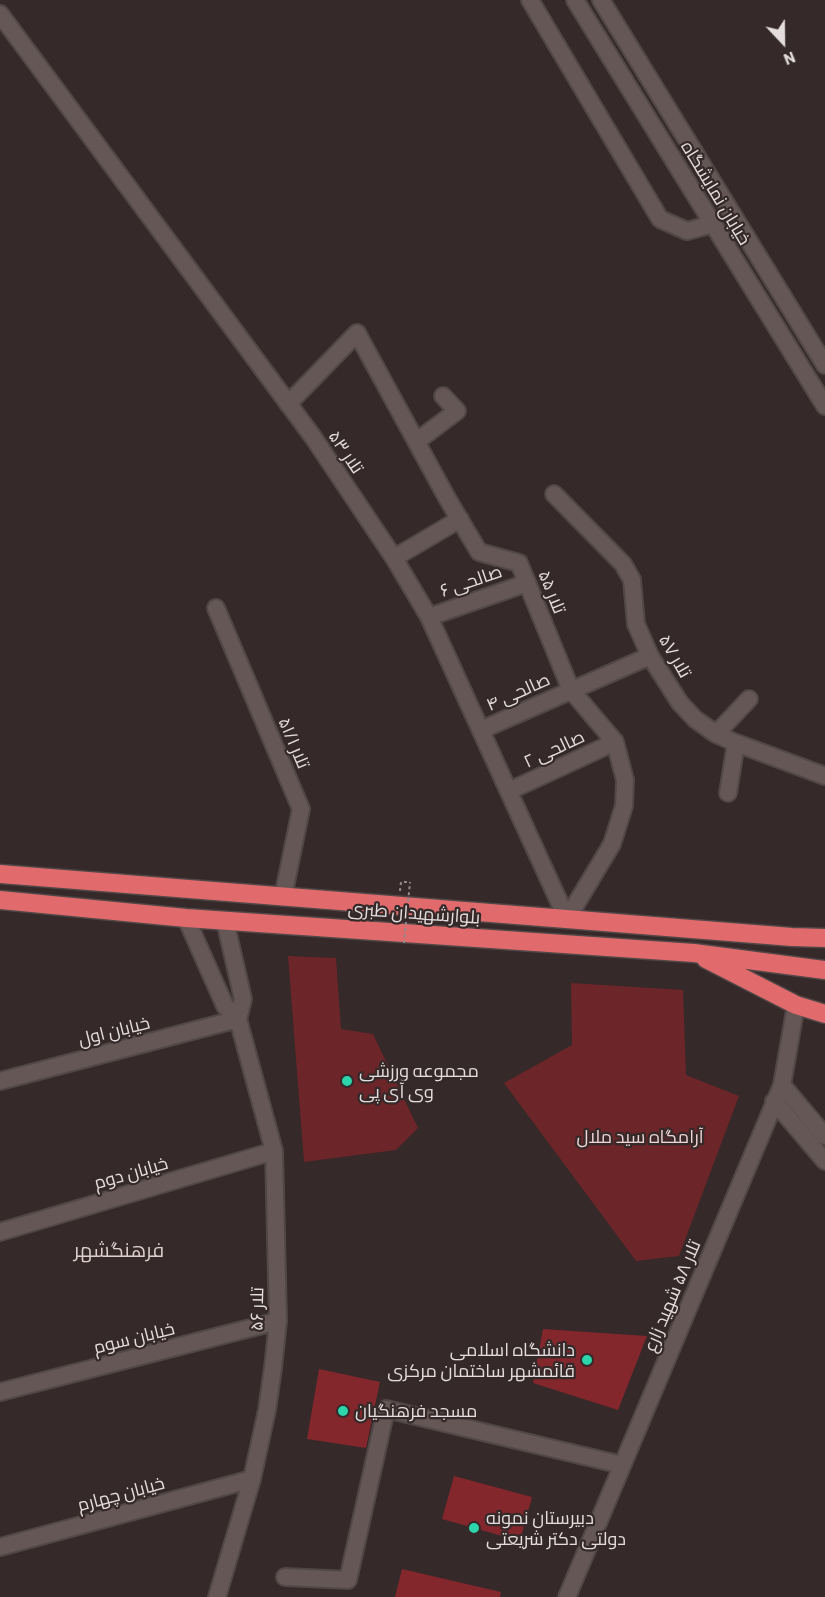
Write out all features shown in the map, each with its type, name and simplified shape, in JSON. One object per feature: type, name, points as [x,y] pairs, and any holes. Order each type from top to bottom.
[{"type":"highway","name":"بلوارشهیدان طبری","points":[[0,874],[825,938]]},
{"type":"highway","name":"بلوارشهیدان طبری","points":[[0,900],[225,921],[694,953],[825,970]]},
{"type":"highway","points":[[792,937],[825,924]]},
{"type":"highway","points":[[694,953],[796,1005],[825,1014]]},
{"type":"street","points":[[530,0],[660,219],[687,231],[713,224]]},
{"type":"street","name":"خیابان نمایشگاه","points":[[575,0],[825,406]]},
{"type":"street","name":"خیابان نمایشگاه","points":[[601,0],[825,365]]},
{"type":"street","name":"تلار ۵۳","points":[[0,14],[313,437],[394,558],[429,617],[567,919]]},
{"type":"street","name":"تلار ۵۵","points":[[288,404],[357,333],[479,552],[519,563],[572,690],[615,742],[626,780],[624,806],[612,844],[567,919]]},
{"type":"street","points":[[417,441],[457,411],[443,396]]},
{"type":"street","name":"تلار ۵۷","points":[[554,494],[623,564],[632,579],[636,624],[650,656],[680,703],[695,719],[716,734],[825,776]]},
{"type":"street","points":[[394,558],[460,519]]},
{"type":"street","name":"صالحی ۶","points":[[429,617],[527,583]]},
{"type":"street","name":"تلار ۵۱/۱","points":[[216,608],[301,809],[283,897]]},
{"type":"street","name":"صالحی ۴","points":[[481,730],[650,656]]},
{"type":"street","points":[[716,734],[748,699]]},
{"type":"street","name":"صالحی ۲","points":[[509,791],[615,742]]},
{"type":"street","points":[[728,793],[736,742]]},
{"type":"street","points":[[0,867],[0,874]]},
{"type":"street","points":[[186,918],[225,1006],[238,1019]]},
{"type":"street","points":[[225,921],[243,999],[238,1019]]},
{"type":"street","name":"تلار ۵۸ شهید زارع","points":[[567,1597],[782,1085],[796,1005]]},
{"type":"street","name":"خیابان اول","points":[[0,1081],[238,1019]]},
{"type":"street","name":"تلار ۵۶","points":[[217,1597],[252,1479],[267,1410],[278,1322],[274,1151],[238,1019]]},
{"type":"street","points":[[782,1085],[825,1136]]},
{"type":"street","points":[[774,1101],[825,1161]]},
{"type":"street","name":"خیابان دوم","points":[[0,1232],[274,1151]]},
{"type":"street","name":"خیابان سوم","points":[[0,1392],[278,1322]]},
{"type":"street","points":[[285,1577],[348,1580],[386,1409],[622,1465]]},
{"type":"street","name":"خیابان چهارم","points":[[0,1547],[252,1479]]},
{"type":"path","points":[[401,882],[410,882],[404,943]]},
{"type":"green space","name":"مجموعه ورزشی وی آی پی","points":[[288,956],[336,958],[341,1029],[373,1034],[418,1128],[396,1150],[304,1162]]},
{"type":"green space","name":"آرامگاه سید ملال","points":[[571,983],[683,990],[686,1075],[739,1096],[679,1256],[636,1261],[504,1083],[572,1045]]},
{"type":"building","name":"دانشگاه اسلامی قائمشهر ساختمان مرکزی","points":[[543,1329],[647,1336],[618,1410],[533,1383]]},
{"type":"building","name":"مسجد فرهنگیان","points":[[319,1369],[380,1382],[366,1448],[307,1439]]},
{"type":"building","points":[[454,1476],[532,1497],[520,1541],[442,1519]]},
{"type":"building","points":[[402,1569],[501,1592],[500,1597],[395,1597]]},
{"type":"place","name":"مجموعه ورزشی وی آی پی","points":[[347,1081]]},
{"type":"place","name":"دانشگاه اسلامی قائمشهر ساختمان مرکزی","points":[[587,1360]]},
{"type":"place","name":"مسجد فرهنگیان","points":[[343,1411]]},
{"type":"place","name":"دبیرستان نمونه دولتی دکتر شریعتی","points":[[474,1528]]},
{"type":"district","name":"فرهنگشهر","points":[[119,1250]]}]
